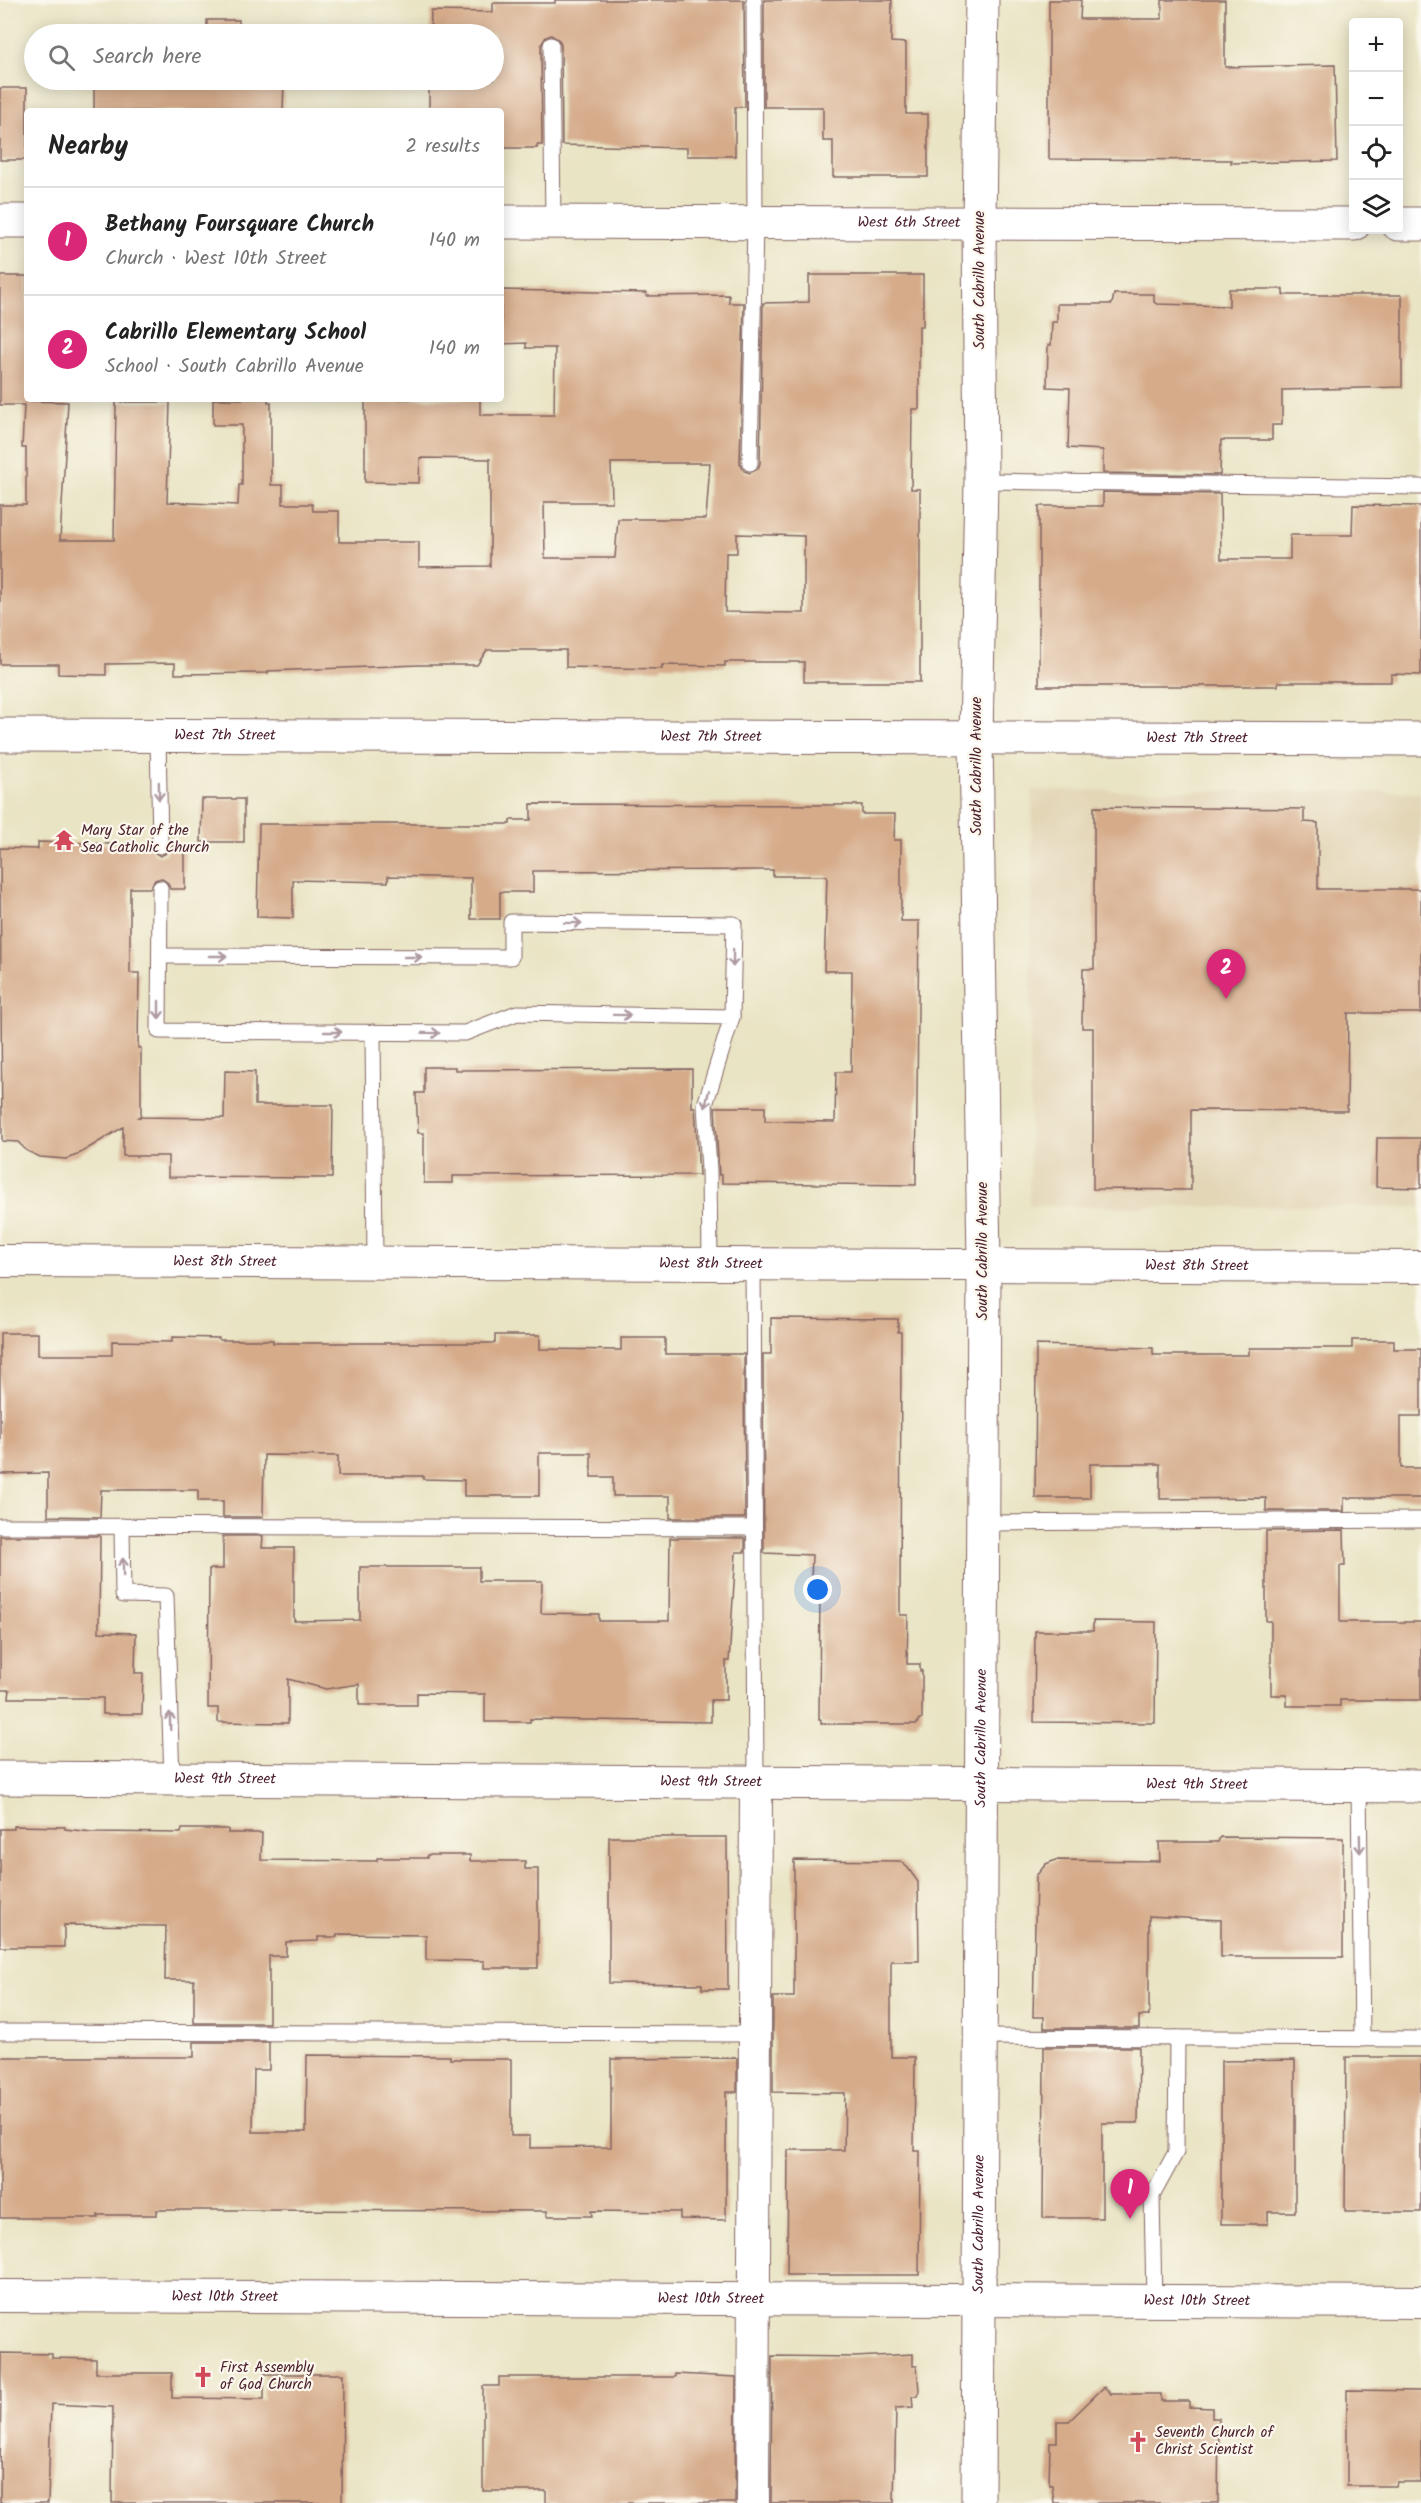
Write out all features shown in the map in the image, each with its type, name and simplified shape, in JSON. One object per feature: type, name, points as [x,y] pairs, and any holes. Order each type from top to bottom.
[{"type":"street","name":"South Cabrillo Avenue","points":[[978,2503],[984,1264],[976,738],[981,482],[979,224],[982,0]]},
{"type":"street","points":[[0,221],[24,221]]},
{"type":"street","name":"West 6th Street","points":[[504,222],[1349,224]]},
{"type":"street","points":[[1403,224],[1421,224]]},
{"type":"street","name":"West 7th Street","points":[[0,735],[1421,739]]},
{"type":"street","name":"West 8th Street","points":[[0,1261],[1421,1267]]},
{"type":"street","name":"West 9th Street","points":[[0,1778],[1421,1786]]},
{"type":"street","points":[[753,2503],[756,1783]]},
{"type":"street","name":"West 10th Street","points":[[0,2295],[1421,2302]]},
{"type":"lane","points":[[750,463],[755,223],[754,0]]},
{"type":"lane","points":[[550,45],[554,222]]},
{"type":"lane","points":[[981,482],[1421,487]]},
{"type":"lane","points":[[158,736],[160,846]]},
{"type":"lane","points":[[160,888],[159,1031],[465,1033],[517,1013],[732,1017]]},
{"type":"lane","points":[[160,956],[510,957],[510,922],[734,924],[732,1017],[705,1105],[709,1170],[710,1263]]},
{"type":"lane","points":[[373,1032],[375,1262]]},
{"type":"lane","points":[[753,1263],[756,1783]]},
{"type":"lane","points":[[983,1523],[1421,1520]]},
{"type":"lane","points":[[0,1526],[754,1528]]},
{"type":"lane","points":[[122,1526],[123,1595],[166,1596],[171,1779]]},
{"type":"lane","points":[[1359,1785],[1362,2039]]},
{"type":"lane","points":[[0,2032],[755,2034]]},
{"type":"lane","points":[[980,2037],[1421,2039]]},
{"type":"lane","points":[[1154,2301],[1152,2196],[1176,2152],[1177,2038]]},
{"type":"shaded area","points":[[1032,790],[1421,792],[1421,1207],[1029,1206]]},
{"type":"building","points":[[555,0],[744,0],[745,107],[735,107],[735,156],[687,156],[687,148],[562,145],[561,45],[559,40],[551,35],[546,37],[541,45],[542,145],[537,145],[537,148],[504,148],[504,108],[429,108],[429,90],[504,90],[504,24],[430,24],[431,11],[493,12],[493,3],[555,3]]},
{"type":"building","points":[[764,0],[892,0],[891,42],[906,43],[906,114],[928,114],[928,177],[833,177],[833,141],[823,141],[823,107],[764,107]]},
{"type":"building","points":[[1049,0],[1081,0],[1080,19],[1162,19],[1162,0],[1225,0],[1225,67],[1335,65],[1337,161],[1231,163],[1231,160],[1049,159]]},
{"type":"building","points":[[207,20],[239,20],[239,24],[207,24]]},
{"type":"building","points":[[0,88],[24,88],[27,90],[27,108],[24,108],[24,160],[0,160]]},
{"type":"building","points":[[94,90],[284,90],[283,108],[94,108]]},
{"type":"building","points":[[809,275],[923,275],[923,326],[919,326],[919,409],[912,409],[911,489],[920,489],[920,682],[804,682],[804,662],[725,662],[725,666],[662,665],[662,669],[566,667],[566,650],[487,650],[477,665],[419,665],[268,671],[268,673],[175,674],[175,663],[106,664],[106,675],[58,674],[58,664],[0,664],[0,505],[26,505],[26,448],[22,448],[24,405],[0,405],[0,276],[24,276],[24,402],[68,402],[60,540],[114,540],[116,402],[170,402],[167,502],[238,505],[239,485],[242,485],[242,425],[213,425],[213,402],[271,402],[271,485],[283,485],[283,504],[312,504],[313,511],[339,511],[339,542],[419,542],[419,567],[490,566],[490,459],[420,458],[419,483],[365,482],[365,402],[480,402],[480,415],[554,415],[555,348],[526,348],[526,343],[504,344],[504,290],[646,293],[646,296],[729,295],[729,303],[744,303],[740,463],[744,471],[750,473],[758,469],[760,463],[763,303],[809,302]],"holes":[[[611,463],[710,463],[706,519],[618,519],[615,558],[545,558],[544,502],[612,502]],[[737,534],[804,536],[804,613],[725,612],[726,553],[737,553]]]},
{"type":"building","points":[[1229,289],[1283,289],[1283,295],[1402,295],[1402,387],[1282,390],[1282,425],[1272,425],[1272,440],[1221,440],[1220,475],[1103,473],[1103,450],[1068,448],[1070,388],[1047,387],[1048,345],[1051,345],[1052,322],[1057,322],[1057,304],[1112,304],[1114,294],[1154,294],[1154,302],[1157,304],[1229,306]]},
{"type":"building","points":[[1103,492],[1220,494],[1221,559],[1290,559],[1290,535],[1352,535],[1353,505],[1421,506],[1421,675],[1391,674],[1391,682],[1278,682],[1278,686],[1039,686],[1039,506],[1103,506]]},
{"type":"building","points":[[202,799],[244,799],[244,842],[201,842]]},
{"type":"building","points":[[531,804],[862,805],[862,814],[895,814],[894,840],[901,840],[901,921],[919,921],[916,1185],[722,1183],[722,1175],[719,1175],[715,1107],[765,1107],[765,1121],[835,1122],[836,1072],[851,1072],[852,971],[824,971],[827,876],[773,876],[773,870],[533,871],[533,892],[500,892],[500,919],[471,919],[471,878],[388,876],[388,882],[293,880],[293,918],[257,917],[259,824],[510,824],[510,820],[531,820]]},
{"type":"building","points":[[1094,807],[1304,809],[1304,822],[1318,823],[1318,889],[1421,889],[1421,1013],[1348,1013],[1347,1111],[1191,1110],[1191,1190],[1093,1189],[1093,1028],[1082,1028],[1083,969],[1094,969]]},
{"type":"building","points":[[38,842],[150,845],[152,851],[160,856],[165,854],[170,846],[185,846],[185,889],[170,889],[168,883],[161,878],[155,880],[150,888],[130,888],[130,973],[139,973],[138,1048],[141,1048],[141,1115],[138,1117],[224,1118],[225,1071],[255,1072],[255,1105],[333,1105],[332,1178],[168,1177],[168,1156],[123,1156],[123,1127],[77,1155],[66,1159],[40,1157],[27,1151],[18,1142],[2,1141],[0,848],[38,849]]},
{"type":"building","points":[[424,1067],[455,1067],[455,1070],[692,1069],[692,1107],[695,1107],[699,1175],[453,1176],[453,1183],[424,1183],[424,1133],[418,1133],[416,1093],[424,1093]]},
{"type":"building","points":[[1377,1138],[1421,1138],[1421,1188],[1376,1187]]},
{"type":"building","points":[[771,1318],[898,1319],[898,1332],[901,1332],[900,1615],[908,1615],[907,1664],[920,1664],[920,1671],[922,1671],[922,1719],[919,1719],[917,1724],[821,1724],[819,1720],[820,1582],[811,1582],[812,1555],[764,1553],[763,1354],[771,1354]]},
{"type":"building","points":[[0,1333],[38,1333],[38,1355],[112,1355],[112,1341],[172,1342],[172,1337],[273,1340],[273,1343],[495,1343],[495,1335],[540,1335],[540,1349],[621,1350],[621,1338],[665,1338],[665,1354],[744,1354],[745,1518],[670,1518],[670,1496],[613,1496],[613,1477],[591,1477],[591,1453],[539,1453],[539,1496],[464,1496],[464,1480],[423,1479],[423,1476],[338,1476],[338,1456],[264,1455],[263,1517],[223,1517],[223,1501],[198,1501],[198,1490],[101,1490],[100,1517],[48,1516],[48,1473],[0,1474]]},
{"type":"building","points":[[1352,1340],[1394,1340],[1394,1349],[1421,1349],[1421,1416],[1401,1416],[1401,1468],[1421,1468],[1421,1498],[1344,1498],[1344,1511],[1266,1511],[1266,1498],[1160,1499],[1160,1464],[1090,1464],[1090,1498],[1035,1498],[1036,1345],[1153,1348],[1153,1355],[1249,1355],[1249,1348],[1352,1348]]},
{"type":"building","points":[[1344,1530],[1345,1566],[1340,1566],[1340,1622],[1421,1622],[1421,1700],[1340,1700],[1340,1706],[1287,1706],[1287,1695],[1271,1695],[1271,1621],[1266,1621],[1266,1531]]},
{"type":"building","points":[[0,1536],[100,1536],[99,1632],[136,1633],[135,1673],[143,1673],[142,1714],[103,1714],[103,1698],[9,1698],[10,1690],[0,1690]]},
{"type":"building","points":[[223,1536],[263,1536],[262,1548],[294,1548],[294,1621],[360,1620],[360,1567],[479,1567],[479,1581],[542,1581],[541,1613],[599,1614],[599,1621],[669,1621],[670,1538],[745,1538],[745,1552],[736,1552],[729,1661],[726,1661],[726,1700],[711,1700],[711,1722],[530,1719],[530,1722],[485,1722],[485,1694],[417,1693],[417,1705],[359,1705],[359,1684],[326,1689],[288,1679],[288,1723],[218,1722],[218,1708],[208,1708],[209,1569],[223,1569]]},
{"type":"building","points":[[1093,1621],[1156,1622],[1155,1723],[1034,1722],[1035,1631],[1093,1631]]},
{"type":"building","points":[[14,1826],[65,1827],[65,1829],[92,1832],[181,1833],[182,1829],[228,1829],[228,1833],[262,1833],[261,1860],[377,1861],[377,1858],[470,1855],[470,1861],[525,1861],[525,1869],[538,1869],[538,1968],[484,1968],[484,1961],[426,1960],[426,1935],[337,1934],[337,1937],[318,1937],[318,1941],[286,1942],[286,1956],[269,1956],[269,2023],[194,2023],[194,1980],[165,1980],[166,1926],[64,1925],[64,1947],[0,1947],[0,1829],[14,1829]]},
{"type":"building","points":[[609,1837],[727,1837],[728,1989],[702,1989],[702,1984],[609,1983]]},
{"type":"building","points":[[1220,1837],[1343,1838],[1343,1957],[1221,1957],[1221,1920],[1149,1916],[1149,2016],[1139,2016],[1139,2028],[1044,2028],[1044,2017],[1033,2017],[1036,1876],[1046,1864],[1056,1860],[1160,1861],[1159,1842],[1218,1842]]},
{"type":"building","points":[[794,1860],[900,1861],[918,1882],[919,1961],[891,1961],[891,2057],[915,2057],[914,2151],[920,2151],[919,2275],[787,2275],[788,2150],[844,2150],[845,2093],[773,2092],[773,1997],[794,1997]]},
{"type":"building","points":[[194,2042],[269,2042],[269,2070],[254,2070],[253,2132],[306,2132],[307,2055],[450,2056],[450,2059],[511,2059],[511,2136],[530,2136],[530,2148],[611,2147],[611,2059],[737,2058],[737,2092],[726,2092],[726,2220],[680,2219],[680,2212],[591,2211],[592,2216],[547,2216],[547,2211],[232,2210],[157,2210],[157,2215],[98,2215],[98,2218],[0,2218],[0,2057],[194,2057]]},
{"type":"building","points":[[1044,2047],[1139,2047],[1138,2123],[1102,2123],[1102,2218],[1043,2218]]},
{"type":"building","points":[[1346,2057],[1421,2057],[1421,2212],[1345,2212]]},
{"type":"building","points":[[1295,2060],[1295,2212],[1268,2212],[1268,2224],[1221,2224],[1221,2061]]},
{"type":"building","points":[[1,2353],[52,2354],[52,2358],[96,2359],[96,2373],[172,2373],[172,2398],[264,2399],[264,2374],[343,2374],[342,2503],[112,2503],[113,2407],[51,2404],[48,2503],[0,2503]]},
{"type":"building","points":[[913,2354],[913,2366],[917,2366],[919,2391],[917,2396],[912,2396],[913,2407],[896,2408],[894,2503],[771,2503],[772,2356],[855,2357]]},
{"type":"building","points":[[675,2374],[736,2377],[735,2503],[546,2503],[546,2491],[483,2491],[483,2386],[499,2386],[499,2377],[675,2377]]},
{"type":"building","name":"Seventh Church of Christ Scientist","points":[[1104,2387],[1111,2394],[1161,2394],[1161,2401],[1189,2401],[1189,2407],[1212,2408],[1212,2418],[1219,2418],[1218,2503],[1054,2503],[1052,2485],[1049,2485],[1050,2442],[1057,2442],[1057,2421],[1069,2421]]},
{"type":"building","points":[[1347,2390],[1421,2391],[1421,2482],[1397,2482],[1396,2486],[1347,2486]]},
{"type":"place","name":"Mary Star of the Sea Catholic Church","points":[[64,840]]},
{"type":"place","name":"Cabrillo Elementary School","points":[[1226,999]]},
{"type":"place","name":"Bethany Foursquare Church","points":[[1130,2219]]},
{"type":"place","name":"First Assembly of God Church","points":[[203,2377]]},
{"type":"place","name":"Seventh Church of Christ Scientist","points":[[1138,2442]]}]
